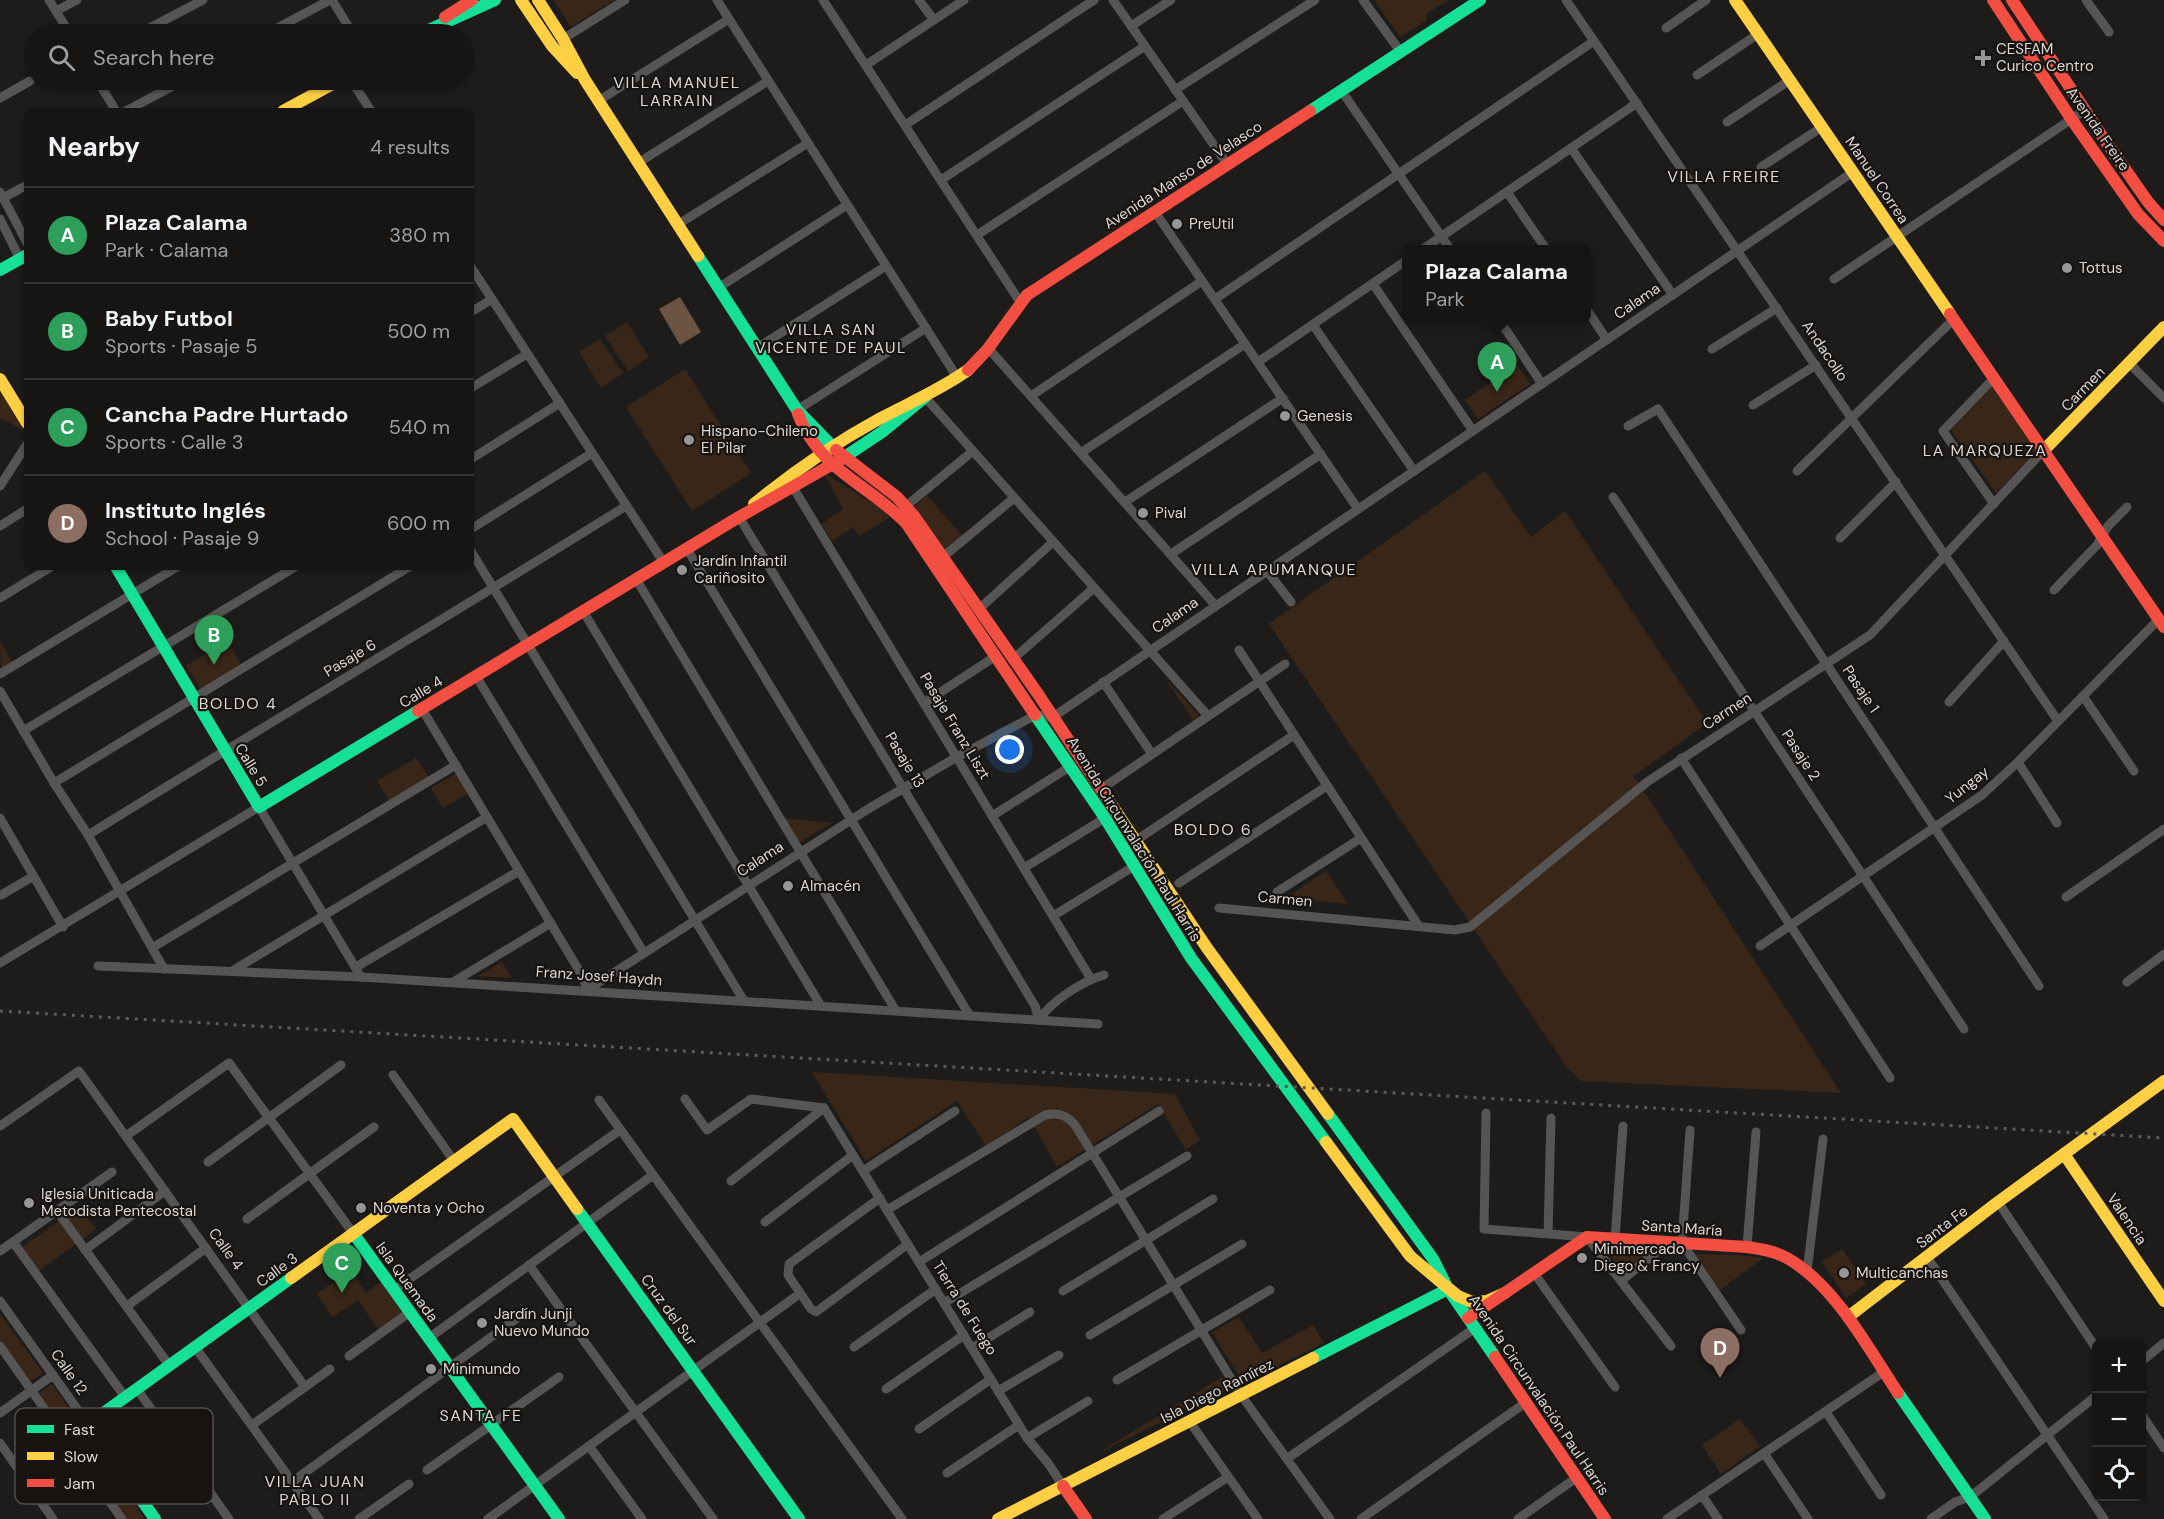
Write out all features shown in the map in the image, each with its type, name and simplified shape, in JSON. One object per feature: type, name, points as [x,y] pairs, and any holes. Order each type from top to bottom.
[{"type":"street","points":[[50,0],[64,24]]},
{"type":"street","points":[[56,11],[77,0]]},
{"type":"street","points":[[157,24],[203,0]]},
{"type":"street","points":[[285,24],[331,0],[347,24]]},
{"type":"street","points":[[436,24],[472,0]]},
{"type":"street","points":[[443,24],[495,0]]},
{"type":"street","name":"Avenida Circunvalación Paul Harris","points":[[521,0],[560,57],[585,80]]},
{"type":"street","name":"Avenida Circunvalación Paul Harris","points":[[538,0],[598,101],[797,410],[844,456],[906,506],[944,557],[1207,948],[1433,1259],[1448,1288],[1605,1519]]},
{"type":"street","points":[[563,39],[625,0]]},
{"type":"street","points":[[717,0],[957,377]]},
{"type":"street","points":[[823,0],[1020,302]]},
{"type":"street","points":[[919,0],[934,20]]},
{"type":"street","points":[[866,65],[964,0]]},
{"type":"street","points":[[905,125],[1094,0]]},
{"type":"street","points":[[1113,0],[1227,164]]},
{"type":"street","points":[[1131,26],[1171,0]]},
{"type":"street","points":[[1175,90],[1315,0]]},
{"type":"street","points":[[1363,0],[1400,51]]},
{"type":"street","name":"Avenida Manso de Velasco","points":[[821,456],[878,420],[925,397],[957,377],[989,349],[1014,308],[1027,295],[1479,0]]},
{"type":"street","name":"Andacollo","points":[[1566,0],[2058,721]]},
{"type":"street","points":[[1666,28],[1706,0]]},
{"type":"street","name":"Manuel Correa","points":[[1735,0],[2162,620]]},
{"type":"street","name":"Avenida Freire","points":[[1993,0],[2072,120],[2138,214],[2164,241]]},
{"type":"street","name":"Avenida Freire","points":[[2012,0],[2148,202],[2164,220]]},
{"type":"street","points":[[2086,0],[2109,32]]},
{"type":"street","points":[[598,101],[729,19]]},
{"type":"street","points":[[1697,75],[1758,34]]},
{"type":"street","points":[[1215,299],[1594,41]]},
{"type":"street","points":[[941,180],[1145,46]]},
{"type":"street","points":[[1727,122],[1790,80]]},
{"type":"street","points":[[638,163],[768,81]]},
{"type":"street","points":[[0,98],[24,84]]},
{"type":"street","points":[[103,90],[114,108]]},
{"type":"street","points":[[132,108],[165,90]]},
{"type":"street","points":[[289,108],[322,90]]},
{"type":"street","points":[[357,90],[369,108]]},
{"type":"street","points":[[1341,90],[1447,245]]},
{"type":"street","points":[[977,235],[1183,101]]},
{"type":"street","points":[[1429,245],[1637,104]]},
{"type":"street","points":[[1834,279],[2085,110]]},
{"type":"street","points":[[1761,167],[1822,127]]},
{"type":"street","points":[[678,225],[808,143]]},
{"type":"street","points":[[1571,148],[1673,295]]},
{"type":"street","name":"Calama","points":[[1053,717],[1853,172]]},
{"type":"street","points":[[24,186],[2,195],[24,237]]},
{"type":"street","points":[[1507,192],[1543,245]]},
{"type":"street","points":[[718,288],[847,205]]},
{"type":"street","points":[[1155,212],[1358,509]]},
{"type":"street","points":[[0,219],[24,257],[0,270]]},
{"type":"street","points":[[1258,362],[1402,264]]},
{"type":"street","points":[[757,348],[886,266]]},
{"type":"street","points":[[474,272],[664,563]]},
{"type":"street","points":[[1031,396],[1202,281]]},
{"type":"street","points":[[1373,284],[1473,431]]},
{"type":"street","points":[[474,310],[492,299]]},
{"type":"street","points":[[1712,349],[1777,308]]},
{"type":"street","points":[[1591,316],[1607,340]]},
{"type":"street","points":[[1797,471],[1954,319]]},
{"type":"street","points":[[1501,323],[1542,384]]},
{"type":"street","points":[[1313,325],[1414,471]]},
{"type":"street","name":"Carmen","points":[[1219,908],[1460,930],[1473,925],[1631,795],[1680,758],[1870,635],[2044,450],[2164,327]]},
{"type":"street","points":[[797,410],[926,328]]},
{"type":"street","points":[[1082,452],[1245,344]]},
{"type":"street","points":[[989,349],[1216,606]]},
{"type":"street","points":[[474,386],[527,354]]},
{"type":"street","points":[[2129,363],[2164,398]]},
{"type":"street","points":[[1752,405],[1816,364]]},
{"type":"street","points":[[1994,378],[1943,431],[1994,504]]},
{"type":"street","points":[[0,380],[24,418]]},
{"type":"street","points":[[925,397],[1208,716]]},
{"type":"street","name":"Avenida Manso de Velasco","points":[[832,465],[889,427],[925,397]]},
{"type":"street","points":[[1125,502],[1283,398]]},
{"type":"street","points":[[474,457],[560,403]]},
{"type":"street","name":"Pasaje 1","points":[[1628,426],[1658,409],[2039,986]]},
{"type":"street","name":"Avenida Circunvalación Paul Harris","points":[[797,410],[804,432],[821,456],[898,513],[1071,766],[1136,865],[1161,911],[1191,958],[1410,1256],[1448,1288]]},
{"type":"street","points":[[0,486],[24,449]]},
{"type":"street","points":[[906,506],[973,451]]},
{"type":"street","points":[[474,527],[592,453]]},
{"type":"street","points":[[1171,554],[1321,454]]},
{"type":"street","name":"Calle 4","points":[[739,518],[773,488],[821,456]]},
{"type":"street","name":"Calle 4","points":[[119,892],[636,579],[832,465]]},
{"type":"street","points":[[1840,538],[1896,482]]},
{"type":"street","name":"Pasaje Franz Liszt","points":[[794,489],[1091,979]]},
{"type":"street","name":"Pasaje 2","points":[[1613,496],[1964,1029]]},
{"type":"street","points":[[944,557],[1014,498]]},
{"type":"street","name":"Pasaje 6","points":[[88,835],[224,750],[494,589],[626,506]]},
{"type":"street","points":[[2054,590],[2097,545],[2108,526],[2127,507]]},
{"type":"street","points":[[0,526],[24,511]]},
{"type":"street","name":"Pasaje 13","points":[[739,518],[1035,1006],[1039,1020]]},
{"type":"street","points":[[979,609],[1053,542]]},
{"type":"street","points":[[687,549],[970,1016]]},
{"type":"street","points":[[474,556],[744,1001]]},
{"type":"street","points":[[0,598],[46,570]]},
{"type":"street","name":"Calle 5","points":[[118,570],[362,977]]},
{"type":"street","points":[[0,674],[172,570]]},
{"type":"street","points":[[23,731],[290,570]]},
{"type":"street","points":[[54,783],[404,570]]},
{"type":"street","points":[[1267,571],[1291,602]]},
{"type":"street","points":[[636,579],[896,1011]]},
{"type":"street","points":[[1014,659],[1094,588]]},
{"type":"street","points":[[583,612],[821,1006]]},
{"type":"street","name":"Yungay","points":[[1760,946],[1982,795],[2162,620]]},
{"type":"street","points":[[1949,702],[2004,641]]},
{"type":"street","points":[[1239,650],[1418,925]]},
{"type":"street","points":[[924,703],[996,656]]},
{"type":"street","points":[[1101,789],[1285,664]]},
{"type":"street","points":[[476,676],[644,953]]},
{"type":"street","points":[[1103,682],[1152,754]]},
{"type":"street","points":[[0,691],[54,783],[88,835],[164,969]]},
{"type":"street","points":[[2083,696],[2134,771]]},
{"type":"street","points":[[422,709],[583,977],[587,990]]},
{"type":"street","points":[[1037,715],[1053,717]]},
{"type":"street","name":"Calama","points":[[587,990],[851,819],[957,757],[1037,715]]},
{"type":"street","points":[[1135,841],[1294,735]]},
{"type":"street","points":[[1680,758],[1890,1078]]},
{"type":"street","points":[[2018,762],[2057,823]]},
{"type":"street","points":[[152,948],[456,765]]},
{"type":"street","points":[[992,816],[1071,766]]},
{"type":"street","points":[[1179,883],[1327,786]]},
{"type":"street","points":[[232,971],[487,817]]},
{"type":"street","points":[[1024,868],[1105,818]]},
{"type":"street","points":[[1,820],[63,927]]},
{"type":"street","points":[[2066,897],[2164,829]]},
{"type":"street","points":[[1277,892],[1361,838]]},
{"type":"street","points":[[1053,916],[1136,865]]},
{"type":"street","points":[[356,967],[519,871]]},
{"type":"street","points":[[1,894],[32,877]]},
{"type":"street","points":[[0,963],[119,892]]},
{"type":"street","points":[[453,982],[551,923]]},
{"type":"street","points":[[2127,982],[2164,954]]},
{"type":"street","name":"Franz Josef Haydn","points":[[98,966],[453,982],[1098,1024]]},
{"type":"street","points":[[1039,1020],[1050,1006],[1091,979],[1104,975]]},
{"type":"street","name":"Isla Quemada","points":[[126,1136],[229,1063],[560,1519]]},
{"type":"street","points":[[208,1162],[341,1065]]},
{"type":"street","name":"Calle 4","points":[[0,1126],[79,1071],[250,1307],[305,1387]]},
{"type":"street","points":[[393,1075],[454,1161]]},
{"type":"street","name":"Santa Fe","points":[[1848,1317],[1998,1202],[2164,1081]]},
{"type":"street","points":[[685,1100],[706,1131],[751,1099],[824,1108]]},
{"type":"street","points":[[598,1100],[902,1519]]},
{"type":"street","points":[[731,1181],[824,1108]]},
{"type":"street","name":"Tierra de Fuego","points":[[824,1108],[1027,1438],[1048,1463],[1086,1519]]},
{"type":"street","points":[[863,1171],[955,1111]]},
{"type":"street","points":[[919,1263],[1159,1111]]},
{"type":"street","points":[[1486,1113],[1484,1229],[1587,1237],[1671,1346]]},
{"type":"street","points":[[887,1210],[1046,1115],[1057,1114],[1071,1121],[1242,1395],[1330,1519]]},
{"type":"street","points":[[1548,1233],[1551,1118]]},
{"type":"street","name":"Calle 3","points":[[110,1408],[513,1119]]},
{"type":"street","name":"Cruz del Sur","points":[[513,1119],[799,1519]]},
{"type":"street","points":[[1615,1239],[1623,1126]]},
{"type":"street","points":[[247,1219],[374,1127]]},
{"type":"street","points":[[394,1290],[620,1130]]},
{"type":"street","points":[[1690,1130],[1682,1243],[1741,1330]]},
{"type":"street","points":[[1748,1247],[1756,1132]]},
{"type":"street","points":[[1808,1272],[1823,1139]]},
{"type":"street","name":"Valencia","points":[[2064,1154],[2164,1301]]},
{"type":"street","points":[[765,1222],[853,1155]]},
{"type":"street","points":[[944,1303],[1187,1156]]},
{"type":"street","points":[[0,1251],[112,1172]]},
{"type":"street","points":[[429,1338],[653,1175]]},
{"type":"street","points":[[86,1250],[165,1191]]},
{"type":"street","points":[[879,1198],[789,1264],[788,1275],[811,1309],[816,1312],[908,1244]]},
{"type":"street","points":[[1064,1291],[1213,1198]]},
{"type":"street","points":[[1998,1202],[2092,1341]]},
{"type":"street","points":[[57,1211],[169,1365]]},
{"type":"street","points":[[1448,1288],[1464,1300],[1478,1303],[1492,1300],[1587,1237]]},
{"type":"street","name":"Santa María","points":[[1587,1237],[1748,1247],[1779,1254],[1808,1272],[1827,1290],[1848,1317]]},
{"type":"street","points":[[13,1242],[125,1397]]},
{"type":"street","points":[[1621,1281],[1668,1243]]},
{"type":"street","points":[[1090,1335],[1242,1244]]},
{"type":"street","points":[[127,1306],[206,1248]]},
{"type":"street","points":[[1927,1257],[2104,1519]]},
{"type":"street","points":[[530,1265],[713,1519]]},
{"type":"street","points":[[1534,1273],[1615,1387]]},
{"type":"street","name":"Isla Diego Ramírez","points":[[1007,1517],[1448,1288]]},
{"type":"street","points":[[854,1347],[936,1289]]},
{"type":"street","points":[[1117,1380],[1270,1290]]},
{"type":"street","points":[[1288,1458],[1472,1323],[1505,1293]]},
{"type":"street","points":[[488,1519],[795,1297]]},
{"type":"street","name":"Calle 12","points":[[0,1301],[77,1408]]},
{"type":"street","points":[[349,1356],[410,1312]]},
{"type":"street","points":[[972,1348],[1030,1312]]},
{"type":"street","points":[[292,1482],[524,1313]]},
{"type":"street","points":[[1848,1317],[1985,1519]]},
{"type":"street","points":[[886,1389],[964,1335]]},
{"type":"street","points":[[2146,1358],[2164,1343]]},
{"type":"street","points":[[0,1346],[44,1408]]},
{"type":"street","points":[[195,1347],[319,1519]]},
{"type":"street","points":[[998,1391],[1059,1355]]},
{"type":"street","points":[[252,1425],[330,1369]]},
{"type":"street","points":[[1667,1519],[1885,1371]]},
{"type":"street","points":[[0,1413],[53,1375]]},
{"type":"street","points":[[428,1470],[559,1377]]},
{"type":"street","points":[[919,1429],[991,1379]]},
{"type":"street","points":[[137,1389],[150,1408]]},
{"type":"street","points":[[1931,1519],[1955,1502],[1970,1497],[2092,1400]]},
{"type":"street","points":[[1027,1438],[1088,1401]]},
{"type":"street","points":[[1361,1519],[1525,1403]]},
{"type":"street","points":[[1826,1412],[1881,1495]]},
{"type":"street","points":[[2146,1421],[2164,1448]]},
{"type":"street","points":[[1190,1422],[1258,1519]]},
{"type":"street","points":[[946,1473],[1019,1425]]},
{"type":"street","points":[[0,1443],[15,1464]]},
{"type":"street","points":[[589,1446],[642,1519]]},
{"type":"street","points":[[1764,1453],[1808,1519]]},
{"type":"street","points":[[1163,1519],[1228,1477]]},
{"type":"street","points":[[1518,1519],[1576,1478]]},
{"type":"street","points":[[358,1519],[409,1484]]},
{"type":"street","points":[[1702,1495],[1718,1519]]},
{"type":"street","points":[[213,1496],[229,1519]]},
{"type":"street","points":[[43,1504],[54,1519]]},
{"type":"street","points":[[111,1504],[122,1519]]},
{"type":"street","name":"Calle 12","points":[[144,1504],[155,1519]]},
{"type":"shaded area","points":[[554,0],[614,0],[571,27]]},
{"type":"shaded area","points":[[1374,0],[1449,0],[1427,13],[1426,21],[1400,37]]},
{"type":"shaded area","points":[[680,297],[701,332],[680,345],[659,309]]},
{"type":"shaded area","points":[[627,322],[649,357],[628,371],[605,336]]},
{"type":"shaded area","points":[[600,339],[623,373],[601,388],[579,352]]},
{"type":"shaded area","points":[[1517,365],[1530,384],[1478,419],[1465,400]]},
{"type":"shaded area","name":"Hispano-Chileno El Pilar","points":[[685,369],[751,473],[692,511],[626,407]]},
{"type":"shaded area","points":[[0,385],[24,430],[0,418]]},
{"type":"shaded area","points":[[1992,387],[2037,451],[1996,493],[1951,430]]},
{"type":"shaded area","points":[[1485,471],[1531,537],[1565,511],[1707,723],[1634,776],[1841,1093],[1581,1081],[1568,1069],[1269,624]]},
{"type":"shaded area","points":[[824,473],[885,511],[889,518],[859,536],[853,527],[832,541],[821,524],[843,509]]},
{"type":"shaded area","points":[[927,495],[963,537],[945,553],[913,508]]},
{"type":"shaded area","points":[[0,640],[12,662],[1,669]]},
{"type":"shaded area","points":[[227,641],[241,664],[200,689],[186,666]]},
{"type":"shaded area","points":[[1164,677],[1200,717],[1194,721]]},
{"type":"shaded area","points":[[416,758],[429,778],[390,802],[377,781]]},
{"type":"shaded area","points":[[457,773],[469,793],[443,808],[431,788]]},
{"type":"shaded area","points":[[783,818],[832,823],[797,844]]},
{"type":"shaded area","points":[[1326,871],[1348,904],[1285,898]]},
{"type":"shaded area","points":[[502,962],[512,978],[477,976]]},
{"type":"shaded area","points":[[812,1072],[1175,1094],[1200,1140],[1186,1150],[1158,1104],[1057,1167],[1029,1117],[986,1146],[957,1101],[866,1161]]},
{"type":"shaded area","points":[[79,1207],[96,1229],[39,1271],[22,1247]]},
{"type":"shaded area","points":[[1600,1244],[1658,1247],[1624,1273]]},
{"type":"shaded area","name":"Multicanchas","points":[[1842,1249],[1866,1284],[1846,1298],[1822,1262]]},
{"type":"shaded area","points":[[1694,1254],[1738,1255],[1763,1258],[1720,1290]]},
{"type":"shaded area","points":[[351,1270],[366,1293],[381,1282],[403,1312],[378,1329],[358,1300],[332,1317],[317,1294]]},
{"type":"shaded area","points":[[0,1314],[43,1373],[29,1382],[0,1340]]},
{"type":"shaded area","points":[[1239,1317],[1262,1353],[1313,1325],[1324,1343],[1243,1383],[1212,1332]]},
{"type":"shaded area","points":[[1222,1377],[1229,1389],[1096,1454]]},
{"type":"shaded area","points":[[52,1384],[69,1408],[48,1408],[38,1394]]},
{"type":"shaded area","points":[[1740,1419],[1760,1446],[1721,1474],[1702,1445]]},
{"type":"shaded area","points":[[115,1504],[135,1504],[145,1519],[126,1519]]},
{"type":"railway","points":[[0,1011],[2164,1138]]},
{"type":"traffic: fast","points":[[442,24],[495,0]]},
{"type":"traffic: fast","points":[[1310,111],[1480,0]]},
{"type":"traffic: fast","points":[[698,256],[797,410],[836,450]]},
{"type":"traffic: fast","points":[[0,270],[24,257]]},
{"type":"traffic: fast","points":[[840,460],[882,432],[925,397]]},
{"type":"traffic: fast","points":[[118,570],[259,807],[418,711]]},
{"type":"traffic: fast","points":[[1035,715],[1105,818],[1191,958],[1326,1142]]},
{"type":"traffic: fast","points":[[1328,1114],[1433,1259],[1448,1289],[1495,1357]]},
{"type":"traffic: fast","points":[[577,1209],[799,1519]]},
{"type":"traffic: fast","points":[[353,1233],[559,1519]]},
{"type":"traffic: fast","points":[[110,1408],[291,1278]]},
{"type":"traffic: fast","points":[[1313,1358],[1448,1289]]},
{"type":"traffic: fast","points":[[1898,1393],[1985,1519]]},
{"type":"traffic: fast","points":[[144,1504],[155,1519]]},
{"type":"traffic: slow","points":[[521,0],[552,46],[577,73]]},
{"type":"traffic: slow","points":[[538,0],[585,80],[698,256]]},
{"type":"traffic: slow","points":[[1735,0],[1950,314]]},
{"type":"traffic: slow","points":[[289,108],[322,90]]},
{"type":"traffic: slow","points":[[2044,450],[2164,327]]},
{"type":"traffic: slow","points":[[754,504],[830,448],[968,370]]},
{"type":"traffic: slow","points":[[0,379],[24,418]]},
{"type":"traffic: slow","points":[[1107,798],[1207,948],[1328,1114]]},
{"type":"traffic: slow","points":[[1848,1317],[1998,1202],[2164,1081]]},
{"type":"traffic: slow","points":[[291,1278],[513,1119],[577,1209]]},
{"type":"traffic: slow","points":[[1326,1142],[1410,1256],[1443,1284],[1458,1296],[1472,1302],[1487,1301],[1505,1293]]},
{"type":"traffic: slow","points":[[2064,1154],[2164,1301]]},
{"type":"traffic: slow","points":[[998,1519],[1313,1358]]},
{"type":"traffic: jam","points":[[445,17],[472,0]]},
{"type":"traffic: jam","points":[[1993,0],[2072,120],[2138,214],[2164,241]]},
{"type":"traffic: jam","points":[[2012,0],[2104,139],[2148,202],[2164,220]]},
{"type":"traffic: jam","points":[[968,370],[987,350],[1027,295],[1310,111]]},
{"type":"traffic: jam","points":[[1950,314],[2164,627]]},
{"type":"traffic: jam","points":[[798,414],[807,433],[831,463],[906,523],[1035,715]]},
{"type":"traffic: jam","points":[[836,450],[897,497],[914,516],[1107,798]]},
{"type":"traffic: jam","points":[[418,711],[739,517],[840,460]]},
{"type":"traffic: jam","points":[[1468,1318],[1587,1237],[1747,1247],[1772,1252],[1787,1258],[1820,1284],[1849,1319],[1898,1393]]},
{"type":"traffic: jam","points":[[1495,1357],[1605,1519]]},
{"type":"traffic: jam","points":[[1063,1486],[1086,1519]]},
{"type":"place","name":"CESFAM Curico Centro","points":[[1983,58]]},
{"type":"place","name":"PreUtil","points":[[1177,224]]},
{"type":"place","name":"Tottus","points":[[2067,268]]},
{"type":"place","name":"Plaza Calama","points":[[1497,392]]},
{"type":"place","name":"Genesis","points":[[1285,416]]},
{"type":"place","name":"Hispano-Chileno El Pilar","points":[[689,440]]},
{"type":"place","name":"Pival","points":[[1143,513]]},
{"type":"place","name":"Jardín Infantil Cariñosito","points":[[682,570]]},
{"type":"place","name":"Baby Futbol","points":[[214,665]]},
{"type":"place","name":"Almacén","points":[[788,886]]},
{"type":"place","name":"Iglesia Uniticada Metodista Pentecostal","points":[[29,1203]]},
{"type":"place","name":"Noventa y Ocho","points":[[361,1208]]},
{"type":"place","name":"Minimercado Diego & Francy","points":[[1582,1258]]},
{"type":"place","name":"Multicanchas","points":[[1844,1273]]},
{"type":"place","name":"Cancha Padre Hurtado","points":[[342,1293]]},
{"type":"place","name":"Jardín Junji Nuevo Mundo","points":[[482,1323]]},
{"type":"place","name":"Minimundo","points":[[431,1369]]},
{"type":"place","name":"Instituto Inglés","points":[[1720,1378]]},
{"type":"district","name":"VILLA MANUEL LARRAIN","points":[[677,91]]},
{"type":"district","name":"VILLA FREIRE","points":[[1724,176]]},
{"type":"district","name":"VILLA SAN VICENTE DE PAUL","points":[[831,338]]},
{"type":"district","name":"LA MARQUEZA","points":[[1985,450]]},
{"type":"district","name":"VILLA APUMANQUE","points":[[1274,569]]},
{"type":"district","name":"BOLDO 4","points":[[238,703]]},
{"type":"district","name":"BOLDO 6","points":[[1213,829]]},
{"type":"district","name":"SANTA FE","points":[[481,1415]]},
{"type":"district","name":"VILLA JUAN PABLO II","points":[[315,1490]]}]
